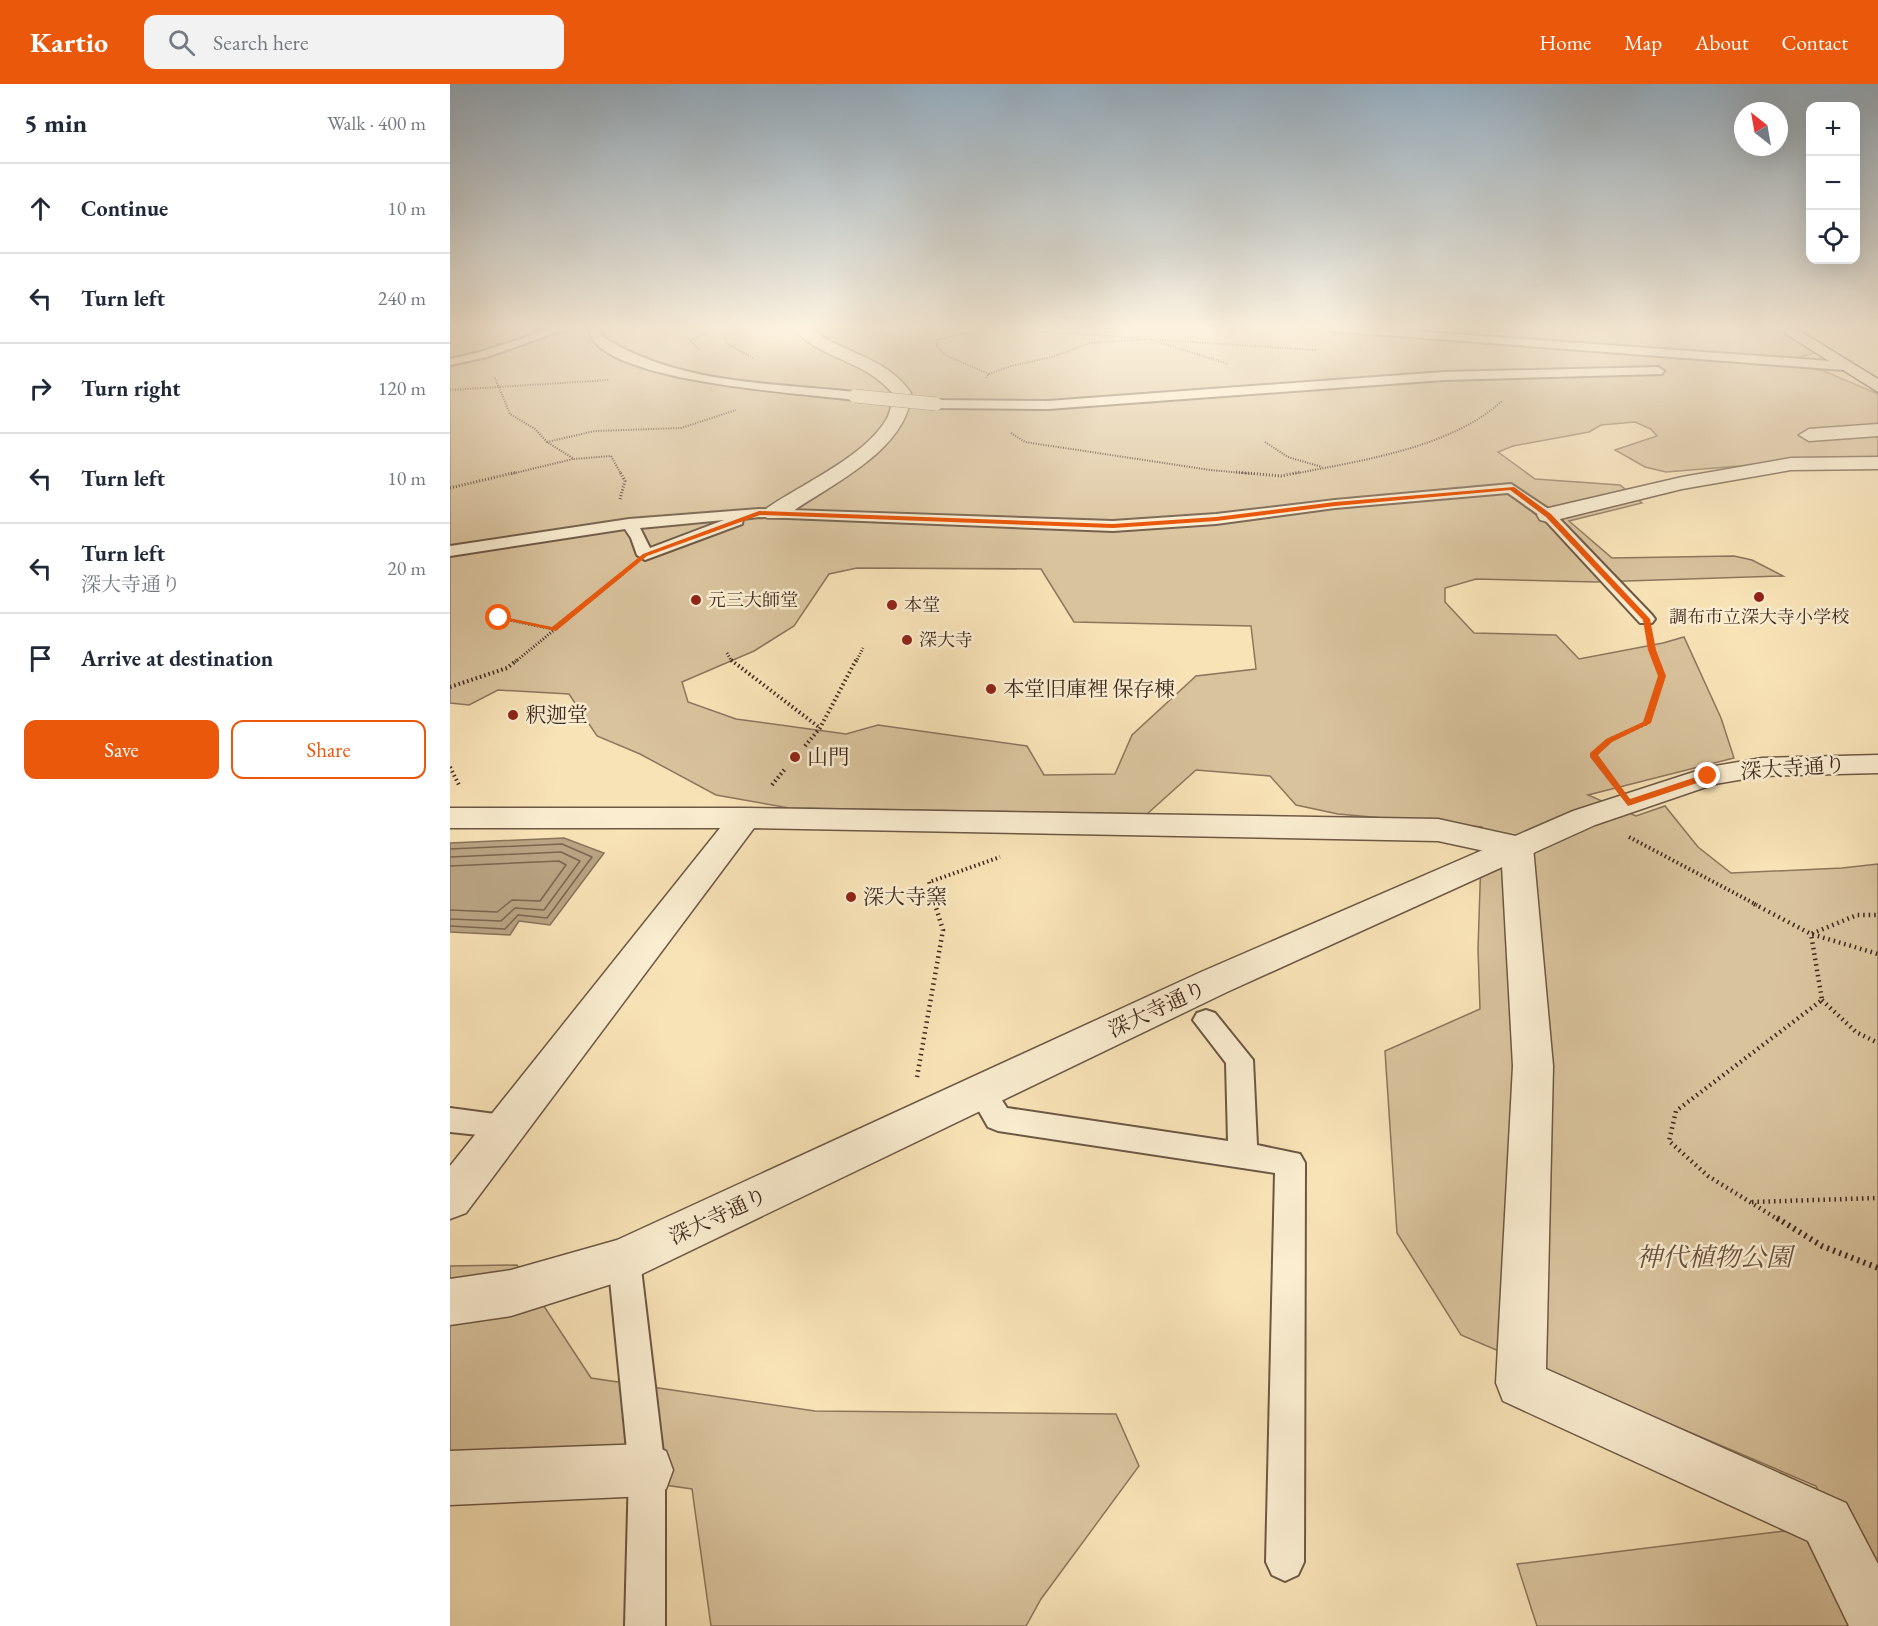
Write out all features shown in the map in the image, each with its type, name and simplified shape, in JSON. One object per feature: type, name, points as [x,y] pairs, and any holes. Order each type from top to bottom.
[{"type":"street","points":[[767,513],[872,445],[896,421],[901,400]]},
{"type":"street","points":[[1809,435],[1878,430]]},
{"type":"street","points":[[1548,515],[1682,483],[1791,464],[1878,463]]},
{"type":"street","name":"深大寺通り","points":[[450,1302],[511,1293],[624,1260],[1214,982],[1584,818],[1708,776],[1762,767],[1878,764]]},
{"type":"street","points":[[450,818],[745,818],[1438,830],[1517,847],[1533,1066],[1521,1383],[1827,1522],[1878,1624]]},
{"type":"street","points":[[450,1199],[745,818]]},
{"type":"street","points":[[450,1478],[647,1470]]},
{"type":"lane","points":[[895,400],[936,404],[1048,405],[1109,400]]},
{"type":"lane","points":[[450,551],[629,524],[767,513],[1113,526],[1216,519],[1335,504],[1512,488],[1548,515],[1646,619]]},
{"type":"lane","points":[[629,524],[639,537],[645,555],[767,513]]},
{"type":"lane","points":[[1206,1020],[1239,1060],[1243,1155]]},
{"type":"lane","points":[[981,1092],[998,1119],[1290,1163],[1285,1562]]},
{"type":"lane","points":[[450,1120],[507,1126]]},
{"type":"lane","points":[[624,1260],[647,1470],[645,1626]]},
{"type":"path","points":[[505,400],[510,414],[535,429],[548,442],[574,459]]},
{"type":"path","points":[[969,400],[966,404],[1025,442],[1281,476],[1369,459],[1433,440],[1488,414],[1502,400]]},
{"type":"path","points":[[548,442],[595,431],[681,428],[736,410]]},
{"type":"path","points":[[1265,442],[1288,457],[1323,468]]},
{"type":"path","points":[[450,488],[574,459],[611,456],[625,481],[617,509],[629,524]]},
{"type":"path","points":[[450,686],[507,668],[645,555]]},
{"type":"path","points":[[499,618],[554,630]]},
{"type":"path","points":[[1628,803],[1594,755],[1609,740],[1647,723],[1662,676],[1652,650],[1646,619]]},
{"type":"path","points":[[805,746],[820,728],[863,648]]},
{"type":"path","points":[[727,653],[733,664],[820,728]]},
{"type":"path","points":[[780,775],[785,769]]},
{"type":"path","points":[[1584,818],[1620,832],[1810,934],[1878,954]]},
{"type":"path","points":[[909,1125],[943,930],[929,882],[1008,854]]},
{"type":"path","points":[[1810,934],[1857,915],[1878,915]]},
{"type":"path","points":[[1810,934],[1822,1000],[1856,1032],[1878,1043]]},
{"type":"path","points":[[1822,1000],[1676,1111],[1669,1141],[1708,1176],[1822,1246],[1878,1268]]},
{"type":"path","points":[[1751,1202],[1878,1198]]},
{"type":"green space","name":"神代植物公園","points":[[450,400],[1878,400],[1878,458],[1828,459],[1666,472],[1645,467],[1615,450],[1657,436],[1651,429],[1635,422],[1601,425],[1589,432],[1513,446],[1498,452],[1535,479],[1620,485],[1642,503],[1569,521],[1612,558],[1734,556],[1752,560],[1783,576],[1596,582],[1476,579],[1445,588],[1445,602],[1474,633],[1556,635],[1579,659],[1684,637],[1721,718],[1734,758],[1588,795],[1636,816],[1665,806],[1698,847],[1731,873],[1878,864],[1878,1601],[1816,1486],[1461,1335],[1397,1233],[1385,1051],[1480,1009],[1478,949],[1482,827],[1338,814],[1296,805],[1270,776],[1196,770],[1147,814],[789,808],[716,795],[640,754],[597,736],[569,694],[498,690],[469,705],[450,703]],"holes":[[[857,568],[1041,569],[1074,622],[1251,626],[1256,669],[1196,676],[1132,735],[1115,774],[1044,775],[1027,746],[878,725],[846,734],[736,719],[688,702],[682,682],[754,651],[794,626],[829,574]]]},
{"type":"green space","points":[[517,1265],[591,1378],[815,1411],[1116,1414],[1139,1466],[1041,1599],[1026,1626],[711,1626],[692,1489],[450,1454],[450,1266]]},
{"type":"green space","points":[[1801,1529],[1850,1626],[1537,1626],[1517,1564]]},
{"type":"water","points":[[564,838],[604,853],[550,925],[519,921],[510,935],[450,932],[450,843]]},
{"type":"place","name":"調布市立深大寺小学校","points":[[1759,597]]},
{"type":"place","name":"元三大師堂","points":[[696,600]]},
{"type":"place","name":"本堂","points":[[892,605]]},
{"type":"place","name":"深大寺","points":[[907,640]]},
{"type":"place","name":"本堂旧庫裡 保存棟","points":[[991,689]]},
{"type":"place","name":"釈迦堂","points":[[513,715]]},
{"type":"place","name":"山門","points":[[795,757]]},
{"type":"place","name":"深大寺窯","points":[[851,897]]},
{"type":"route","points":[[499,618],[554,630],[645,555],[759,513],[1113,526],[1216,519],[1335,504],[1512,488],[1548,515],[1646,619],[1652,650],[1662,676],[1647,723],[1609,740],[1594,755],[1628,803],[1708,776]]}]
